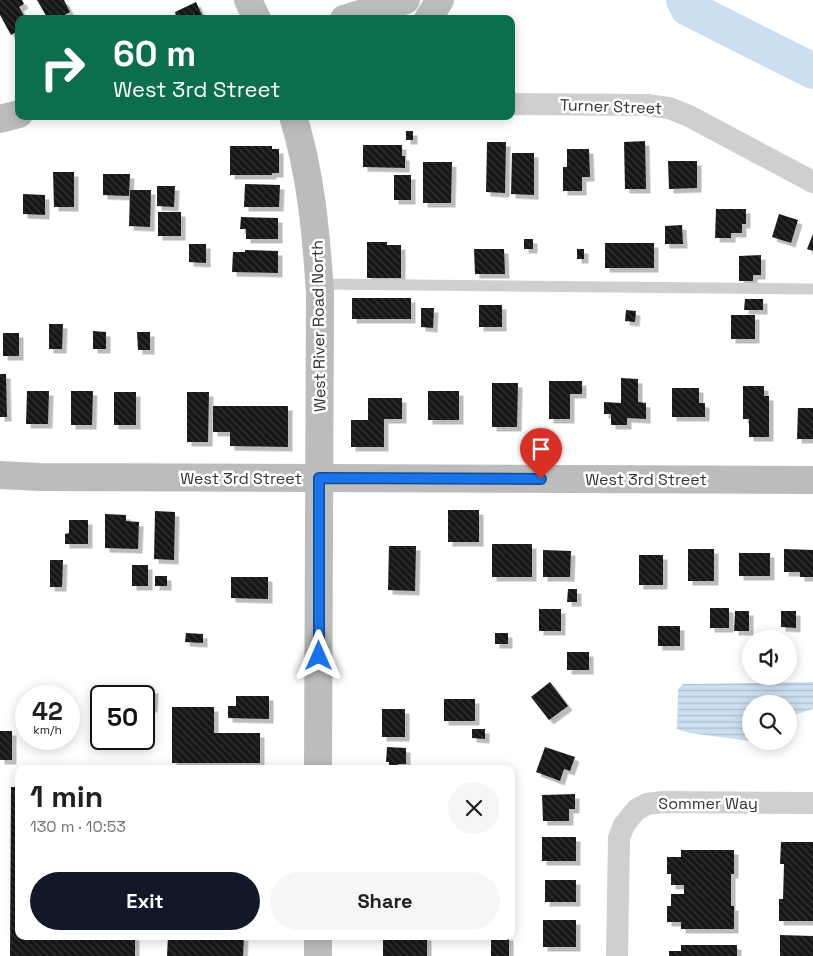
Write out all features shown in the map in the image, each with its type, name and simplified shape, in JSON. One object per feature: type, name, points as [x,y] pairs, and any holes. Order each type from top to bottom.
[{"type":"main road","points":[[248,0],[255,15]]},
{"type":"main road","points":[[357,15],[406,0]]},
{"type":"main road","points":[[431,15],[440,0]]},
{"type":"main road","points":[[0,119],[15,115]]},
{"type":"main road","name":"West River Road North","points":[[294,120],[308,178],[316,235],[319,284],[318,765]]},
{"type":"main road","name":"West 3rd Street","points":[[0,475],[39,477],[813,480]]},
{"type":"main road","points":[[318,940],[318,956]]},
{"type":"street","name":"Turner Street","points":[[515,104],[646,105],[668,108],[689,116],[813,182]]},
{"type":"street","name":"Sommer Way","points":[[617,956],[619,838],[628,819],[642,806],[662,802],[813,803]]},
{"type":"lane","points":[[319,284],[813,289]]},
{"type":"water","points":[[797,682],[813,682],[813,709],[797,714],[797,695],[742,695],[742,740],[689,733],[677,729],[678,689],[683,684],[797,685]]},
{"type":"building","points":[[0,0],[22,0],[24,4],[19,7],[24,15],[15,15],[15,32],[11,35],[0,15]]},
{"type":"building","points":[[37,0],[64,0],[70,12],[64,15],[46,15]]},
{"type":"building","points":[[196,2],[202,15],[176,15],[175,12]]},
{"type":"building","points":[[406,131],[413,131],[413,140],[406,140]]},
{"type":"building","points":[[645,141],[646,189],[625,189],[624,142]]},
{"type":"building","points":[[487,142],[506,142],[505,193],[486,192]]},
{"type":"building","points":[[363,145],[402,145],[402,156],[405,156],[405,168],[363,167]]},
{"type":"building","points":[[230,146],[272,146],[272,149],[279,149],[279,173],[272,173],[272,175],[230,175]]},
{"type":"building","points":[[567,149],[589,149],[590,177],[582,177],[582,191],[563,191],[563,167],[567,167]]},
{"type":"building","points":[[512,153],[534,153],[534,195],[511,194]]},
{"type":"building","points":[[668,161],[697,161],[697,188],[669,189]]},
{"type":"building","points":[[423,162],[452,162],[451,203],[423,203]]},
{"type":"building","points":[[53,172],[74,172],[74,207],[54,207]]},
{"type":"building","points":[[103,174],[130,174],[129,196],[103,195]]},
{"type":"building","points":[[394,175],[411,175],[411,200],[394,200]]},
{"type":"building","points":[[245,184],[280,185],[279,207],[244,207]]},
{"type":"building","points":[[157,186],[175,186],[174,207],[157,206]]},
{"type":"building","points":[[130,190],[151,190],[150,227],[129,226]]},
{"type":"building","points":[[23,194],[45,195],[45,215],[23,214]]},
{"type":"building","points":[[716,209],[746,209],[746,224],[742,224],[742,233],[731,233],[731,238],[715,238]]},
{"type":"building","points":[[158,212],[181,212],[181,236],[158,236]]},
{"type":"building","points":[[779,214],[798,220],[791,243],[772,237]]},
{"type":"building","points":[[241,217],[278,218],[278,239],[246,239],[246,229],[240,229]]},
{"type":"building","points":[[682,225],[683,244],[665,244],[665,226]]},
{"type":"building","points":[[813,234],[813,251],[807,249]]},
{"type":"building","points":[[524,239],[533,239],[533,249],[524,249]]},
{"type":"building","points":[[367,242],[387,242],[387,245],[401,245],[401,278],[367,278]]},
{"type":"building","points":[[605,243],[654,243],[654,268],[605,268]]},
{"type":"building","points":[[189,244],[206,244],[206,263],[189,262]]},
{"type":"building","points":[[474,249],[504,249],[505,274],[475,274]]},
{"type":"building","points":[[577,249],[584,249],[584,259],[577,259]]},
{"type":"building","points":[[245,250],[278,251],[278,273],[232,272],[233,252],[245,252]]},
{"type":"building","points":[[761,255],[761,275],[753,275],[753,281],[739,281],[739,256]]},
{"type":"building","points":[[352,298],[411,298],[411,319],[352,319]]},
{"type":"building","points":[[745,299],[763,299],[763,310],[744,310]]},
{"type":"building","points":[[479,305],[502,305],[502,327],[479,327]]},
{"type":"building","points":[[421,308],[434,308],[433,328],[421,327]]},
{"type":"building","points":[[626,310],[636,311],[635,322],[625,321]]},
{"type":"building","points":[[731,315],[755,315],[755,339],[731,339]]},
{"type":"building","points":[[49,324],[63,324],[62,349],[49,349]]},
{"type":"building","points":[[93,331],[106,332],[106,349],[93,349]]},
{"type":"building","points":[[137,332],[150,332],[150,350],[138,350]]},
{"type":"building","points":[[3,333],[19,333],[19,356],[3,356]]},
{"type":"building","points":[[0,374],[6,374],[7,417],[0,417]]},
{"type":"building","points":[[621,378],[638,379],[638,402],[646,403],[646,419],[627,418],[627,425],[611,425],[611,414],[604,414],[604,402],[621,403]]},
{"type":"building","points":[[549,381],[582,381],[582,394],[570,394],[570,419],[549,419]]},
{"type":"building","points":[[492,383],[518,383],[517,427],[492,427]]},
{"type":"building","points":[[743,386],[764,386],[764,396],[769,396],[769,437],[749,437],[749,419],[743,419]]},
{"type":"building","points":[[672,388],[699,388],[699,403],[705,403],[705,417],[672,417]]},
{"type":"building","points":[[27,391],[49,391],[48,424],[26,424]]},
{"type":"building","points":[[71,391],[93,391],[92,425],[71,425]]},
{"type":"building","points":[[428,391],[459,391],[459,420],[428,420]]},
{"type":"building","points":[[114,392],[136,392],[136,425],[114,425]]},
{"type":"building","points":[[187,392],[209,392],[208,442],[187,442]]},
{"type":"building","points":[[368,398],[402,398],[402,419],[384,419],[384,447],[351,447],[351,420],[368,420]]},
{"type":"building","points":[[213,406],[288,406],[288,447],[230,446],[230,432],[213,432]]},
{"type":"building","points":[[798,408],[813,408],[813,439],[797,439]]},
{"type":"building","points":[[448,510],[479,510],[479,542],[448,542]]},
{"type":"building","points":[[155,511],[175,512],[174,560],[154,559]]},
{"type":"building","points":[[105,514],[126,515],[126,521],[139,522],[138,549],[105,548]]},
{"type":"building","points":[[69,520],[88,520],[88,544],[65,544],[65,534],[69,533]]},
{"type":"building","points":[[492,544],[532,544],[532,577],[492,577]]},
{"type":"building","points":[[389,546],[416,546],[415,591],[388,590]]},
{"type":"building","points":[[688,549],[714,549],[714,581],[688,581]]},
{"type":"building","points":[[784,549],[813,550],[813,577],[800,577],[800,572],[784,572]]},
{"type":"building","points":[[543,550],[571,551],[570,577],[543,577]]},
{"type":"building","points":[[739,553],[770,553],[770,576],[739,576]]},
{"type":"building","points":[[639,555],[663,555],[663,585],[639,585]]},
{"type":"building","points":[[50,560],[63,560],[62,587],[50,587]]},
{"type":"building","points":[[132,565],[148,565],[148,586],[132,586]]},
{"type":"building","points":[[155,576],[167,576],[167,586],[155,586]]},
{"type":"building","points":[[231,577],[268,577],[268,599],[231,598]]},
{"type":"building","points":[[568,589],[577,589],[577,602],[567,602]]},
{"type":"building","points":[[710,608],[729,608],[729,628],[710,628]]},
{"type":"building","points":[[539,609],[561,609],[561,631],[539,631]]},
{"type":"building","points":[[735,611],[749,611],[749,630],[734,631]]},
{"type":"building","points":[[781,611],[796,611],[796,628],[781,627]]},
{"type":"building","points":[[658,626],[680,626],[680,646],[658,646]]},
{"type":"building","points":[[186,633],[203,634],[203,643],[185,642]]},
{"type":"building","points":[[495,633],[508,633],[508,644],[495,644]]},
{"type":"building","points":[[567,652],[589,652],[589,670],[567,670]]},
{"type":"building","points":[[550,682],[568,706],[549,720],[531,697]]},
{"type":"building","points":[[236,696],[269,696],[269,719],[228,718],[228,706],[236,706]]},
{"type":"building","points":[[444,699],[475,699],[475,721],[444,721]]},
{"type":"building","points":[[172,707],[214,707],[214,733],[260,733],[260,763],[172,763]]},
{"type":"building","points":[[382,709],[405,709],[405,737],[382,737]]},
{"type":"building","points":[[472,729],[485,729],[485,739],[472,738]]},
{"type":"building","points":[[0,731],[12,731],[12,760],[0,760]]},
{"type":"building","points":[[387,747],[406,748],[406,764],[389,765],[389,762],[386,762]]},
{"type":"building","points":[[545,747],[575,757],[570,771],[564,769],[560,781],[536,772]]},
{"type":"building","points":[[11,787],[15,787],[15,940],[135,940],[135,956],[10,956]]},
{"type":"building","points":[[575,794],[575,809],[569,809],[569,821],[543,821],[542,795]]},
{"type":"building","points":[[542,837],[576,837],[576,861],[542,861]]},
{"type":"building","points":[[781,842],[813,842],[813,921],[779,921],[779,899],[783,899],[784,864],[780,864]]},
{"type":"building","points":[[681,850],[734,850],[734,874],[731,874],[731,906],[734,906],[734,929],[681,929],[681,922],[667,922],[667,906],[671,906],[671,894],[684,894],[684,885],[671,885],[671,874],[667,874],[667,857],[681,857]]},
{"type":"building","points":[[545,880],[576,880],[576,902],[545,902]]},
{"type":"building","points":[[543,920],[576,920],[576,947],[543,947]]},
{"type":"building","points":[[780,935],[813,936],[813,956],[780,956]]},
{"type":"building","points":[[168,940],[244,940],[243,956],[167,956]]},
{"type":"building","points":[[383,940],[427,940],[427,956],[383,956]]},
{"type":"building","points":[[491,940],[509,940],[509,956],[491,956]]},
{"type":"building","points":[[681,945],[737,945],[737,956],[669,956],[669,951],[681,951]]},
{"type":"waterway","points":[[684,0],[688,8],[813,71]]},
{"type":"route","points":[[319,656],[319,478],[541,479]]}]
